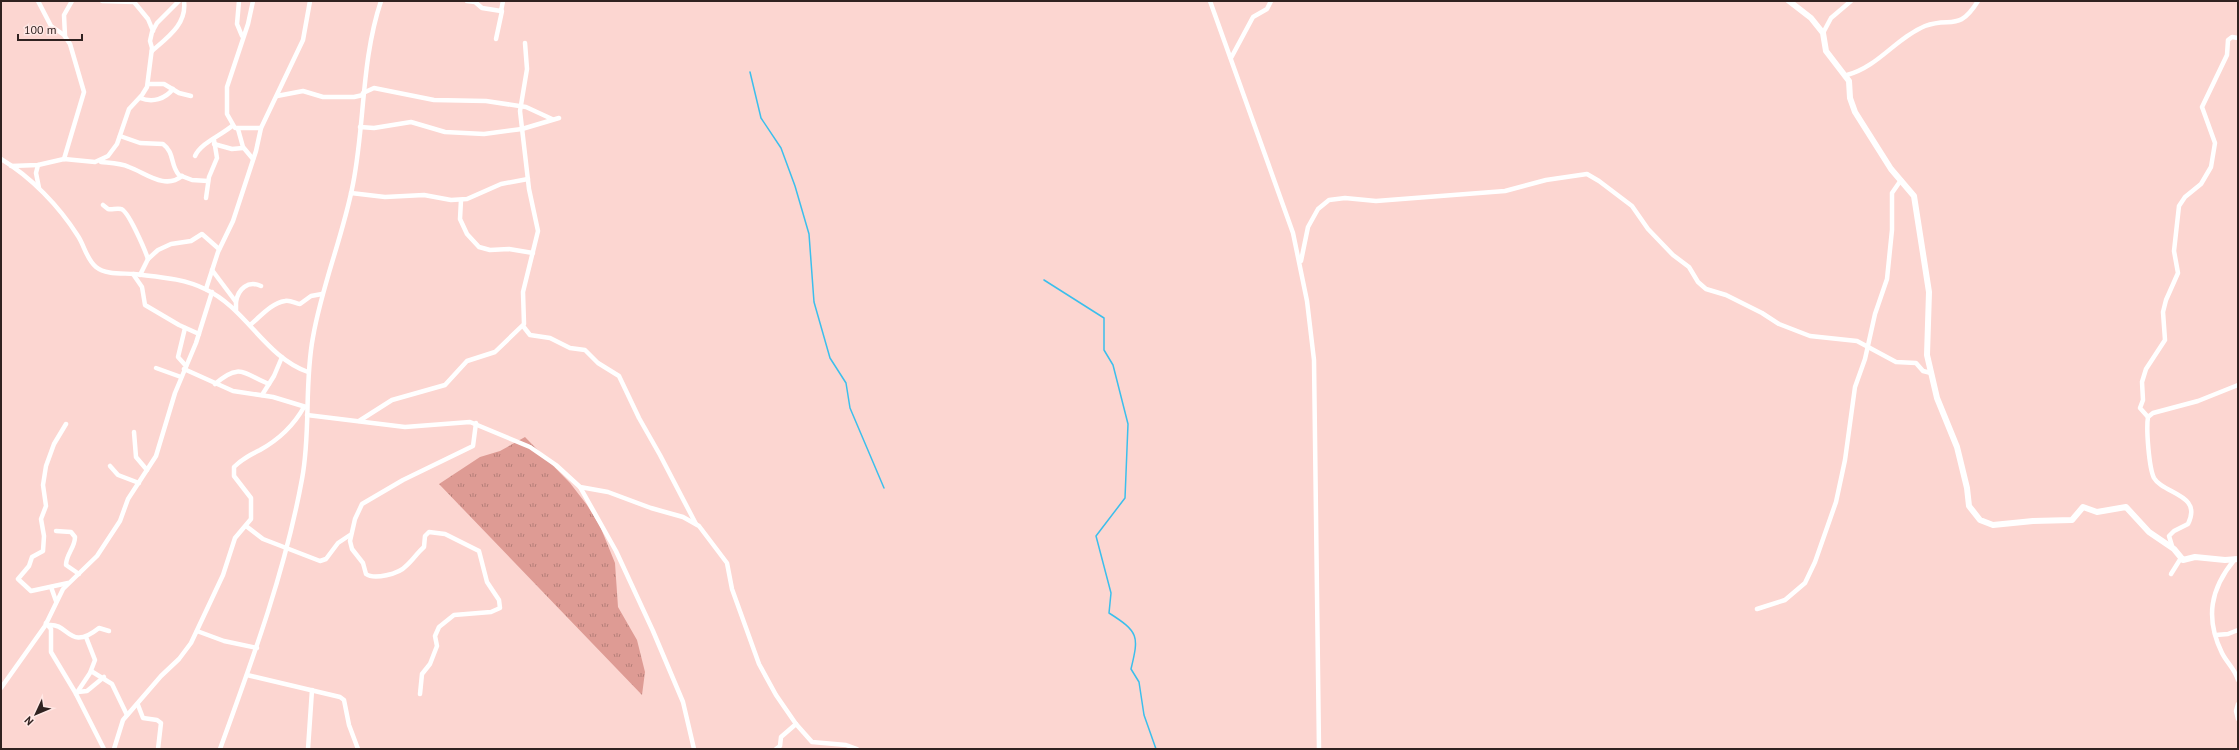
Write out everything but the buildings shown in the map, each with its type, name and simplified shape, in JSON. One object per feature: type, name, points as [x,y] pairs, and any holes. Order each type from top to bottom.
[{"type":"street","points":[[38,1],[51,26],[65,36],[72,47],[84,92],[64,159]]},
{"type":"street","points":[[65,36],[63,20],[65,11],[72,1]]},
{"type":"street","points":[[102,1],[134,2],[148,19],[152,31]]},
{"type":"street","points":[[100,162],[113,150],[120,136],[129,109],[140,98],[148,84],[152,51],[150,37],[152,31],[179,1]]},
{"type":"street","points":[[152,51],[173,32],[183,20],[185,10],[184,1]]},
{"type":"street","points":[[239,1],[237,24],[242,36]]},
{"type":"street","points":[[253,1],[248,24],[242,36],[227,87],[227,114],[232,126],[238,129],[260,128]]},
{"type":"street","points":[[206,289],[219,249],[229,231],[253,159],[260,128],[277,96],[302,40],[310,1]]},
{"type":"street","points":[[220,749],[257,648],[286,548],[303,478],[307,415],[305,407],[312,338],[322,294],[351,193],[358,156],[369,44],[381,1]]},
{"type":"street","points":[[467,1],[475,2],[482,8],[502,11]]},
{"type":"street","points":[[496,39],[503,1]]},
{"type":"street","points":[[1210,1],[1243,89],[1247,108],[1260,135],[1288,215],[1300,265],[1313,349],[1319,749]]},
{"type":"street","points":[[1231,58],[1253,17],[1267,9],[1271,1]]},
{"type":"street","points":[[1789,1],[1804,12],[1823,33],[1826,51],[1847,75],[1850,86],[1850,98],[1855,112],[1891,169],[1914,196],[1918,212],[1929,292],[1927,338],[1931,373],[1937,398],[1957,447],[1967,488],[1968,504],[1980,520],[1993,525],[2029,521],[2068,521],[2073,520],[2083,507],[2097,512],[2126,507],[2155,538],[2174,549]]},
{"type":"street","points":[[1823,33],[1831,18],[1851,1]]},
{"type":"street","points":[[1847,75],[1868,67],[1893,46],[1924,26],[1956,22],[1972,11],[1978,1]]},
{"type":"street","points":[[2237,559],[2195,557],[2183,560],[2169,542],[2169,536],[2174,531],[2188,524],[2190,519],[2189,507],[2180,494],[2162,486],[2154,477],[2148,417],[2140,408],[2144,396],[2142,382],[2148,364],[2161,349],[2165,340],[2163,312],[2166,300],[2178,273],[2174,251],[2179,206],[2185,198],[2202,184],[2211,170],[2216,146],[2203,115],[2202,104],[2227,55],[2228,40],[2232,37],[2238,38]]},
{"type":"street","points":[[359,421],[392,400],[445,385],[467,361],[495,352],[523,326],[525,319],[524,292],[537,237],[537,223],[528,179],[520,106],[527,69],[525,43]]},
{"type":"street","points":[[148,84],[160,83],[191,96]]},
{"type":"street","points":[[277,96],[304,91],[323,97],[354,97],[377,88],[434,100],[486,101],[520,106],[538,112],[552,119]]},
{"type":"street","points":[[140,98],[157,100],[167,95],[173,89]]},
{"type":"street","points":[[360,127],[378,128],[411,122],[445,132],[475,134],[522,128],[559,118]]},
{"type":"street","points":[[195,156],[202,146],[214,142],[232,126]]},
{"type":"street","points":[[238,129],[243,148],[253,159]]},
{"type":"street","points":[[120,136],[140,143],[163,144],[172,154],[175,169],[182,176],[208,181]]},
{"type":"street","points":[[214,142],[232,149],[243,148]]},
{"type":"street","points":[[206,198],[208,181],[217,158],[214,142]]},
{"type":"street","points":[[1,159],[40,190],[67,221],[96,267],[109,272],[185,281],[206,289],[236,310],[282,357],[293,365],[308,372]]},
{"type":"street","points":[[11,166],[38,164],[64,159],[128,166],[164,182],[174,181],[182,176]]},
{"type":"street","points":[[38,164],[36,173],[40,190]]},
{"type":"street","points":[[1300,265],[1308,227],[1318,209],[1329,200],[1345,198],[1376,201],[1500,191],[1546,180],[1587,174],[1599,181],[1632,206],[1648,229],[1673,255],[1689,267],[1698,282],[1706,289],[1726,295],[1756,309],[1779,324],[1800,333],[1810,336],[1857,341],[1896,362],[1916,363],[1923,371],[1931,373]]},
{"type":"street","points":[[351,193],[385,197],[424,195],[451,200],[461,200],[472,198],[510,181],[528,179]]},
{"type":"street","points":[[1757,609],[1777,603],[1792,595],[1805,583],[1815,562],[1836,502],[1845,460],[1855,387],[1868,346],[1875,314],[1884,292],[1889,267],[1892,230],[1892,193],[1901,180]]},
{"type":"street","points":[[461,200],[460,219],[467,234],[479,246],[490,250],[509,249],[533,253]]},
{"type":"street","points":[[103,205],[108,209],[121,208],[126,212],[148,259]]},
{"type":"street","points":[[140,275],[148,259],[164,246],[191,241],[201,234],[207,236],[219,249]]},
{"type":"street","points":[[212,270],[236,302]]},
{"type":"street","points":[[133,274],[142,287],[145,304],[185,328],[200,334]]},
{"type":"street","points":[[236,310],[236,302],[240,292],[247,285],[255,284],[261,286]]},
{"type":"street","points":[[1,688],[48,624],[56,601],[68,583],[97,556],[120,521],[127,501],[156,456],[181,377],[200,334],[212,292]]},
{"type":"street","points":[[250,325],[280,302],[285,301],[300,304],[311,296],[322,294]]},
{"type":"street","points":[[523,326],[530,335],[550,338],[570,348],[585,350],[598,363],[619,376],[639,418],[696,524],[728,563],[732,589],[759,664],[776,695],[796,724],[812,742],[846,746],[857,749]]},
{"type":"street","points":[[185,328],[178,357],[185,367],[215,384],[240,392],[262,395],[305,407]]},
{"type":"street","points":[[262,395],[282,357]]},
{"type":"street","points":[[156,368],[181,377]]},
{"type":"street","points":[[215,384],[228,374],[242,370],[269,384]]},
{"type":"street","points":[[2148,417],[2153,413],[2191,403],[2238,385]]},
{"type":"street","points":[[114,749],[120,728],[127,715],[138,705],[161,676],[179,659],[197,631],[223,575],[235,538],[246,526],[252,514],[251,498],[234,476],[234,467],[244,458],[272,442],[289,428],[305,407]]},
{"type":"street","points":[[307,415],[405,427],[466,422],[476,423],[543,455],[580,487],[616,551],[665,656],[688,717],[694,749]]},
{"type":"street","points":[[420,694],[422,674],[430,664],[437,646],[435,636],[439,627],[454,616],[491,612],[500,608],[499,600],[487,582],[479,551],[445,534],[429,532],[425,536],[424,547],[406,567],[398,571],[372,577],[365,572],[363,563],[352,549],[350,535],[358,511],[367,501],[403,480],[474,446],[476,423]]},
{"type":"street","points":[[66,424],[54,444],[46,466],[43,485],[46,506],[41,519],[44,536],[43,551],[32,557],[30,564],[18,579],[31,591],[68,583]]},
{"type":"street","points":[[134,432],[138,461],[147,470]]},
{"type":"street","points":[[110,466],[118,475],[139,482]]},
{"type":"street","points":[[580,487],[608,492],[652,508],[683,517],[696,524]]},
{"type":"street","points":[[246,526],[263,539],[308,558],[324,561],[344,539],[350,535]]},
{"type":"street","points":[[56,531],[70,532],[75,537],[74,545],[68,555],[66,565],[79,574]]},
{"type":"street","points":[[344,539],[350,541]]},
{"type":"street","points":[[2171,574],[2181,558]]},
{"type":"street","points":[[2237,559],[2218,583],[2212,600],[2212,618],[2224,657],[2238,680]]},
{"type":"street","points":[[51,587],[56,601]]},
{"type":"street","points":[[48,624],[58,626],[71,636],[86,637],[99,628],[109,632]]},
{"type":"street","points":[[48,624],[52,638],[51,652],[77,693],[102,747]]},
{"type":"street","points":[[2216,635],[2228,634],[2238,630]]},
{"type":"street","points":[[197,631],[224,641],[257,648]]},
{"type":"street","points":[[77,693],[91,671],[95,660],[86,637]]},
{"type":"street","points":[[91,671],[104,678],[115,688],[127,715]]},
{"type":"street","points":[[247,675],[343,698],[349,725],[358,749]]},
{"type":"street","points":[[77,693],[87,691],[104,678]]},
{"type":"street","points":[[308,749],[312,690]]},
{"type":"street","points":[[2238,704],[2236,711],[2238,719]]},
{"type":"street","points":[[138,705],[143,718],[157,720],[161,723],[158,749]]},
{"type":"street","points":[[776,749],[780,746],[781,737],[796,724]]},
{"type":"green space","points":[[525,437],[570,483],[587,505],[600,526],[615,563],[618,607],[637,640],[645,672],[642,695],[439,484],[480,457],[500,451]]},
{"type":"waterway","points":[[750,72],[761,118],[781,148],[795,186],[809,234],[814,302],[830,358],[846,383],[850,408],[884,488]]},
{"type":"waterway","points":[[1044,280],[1104,318],[1104,350],[1113,365],[1128,424],[1125,498],[1096,536],[1111,593],[1109,613],[1126,625],[1134,636],[1135,649],[1131,669],[1139,682],[1144,715],[1156,749]]}]
